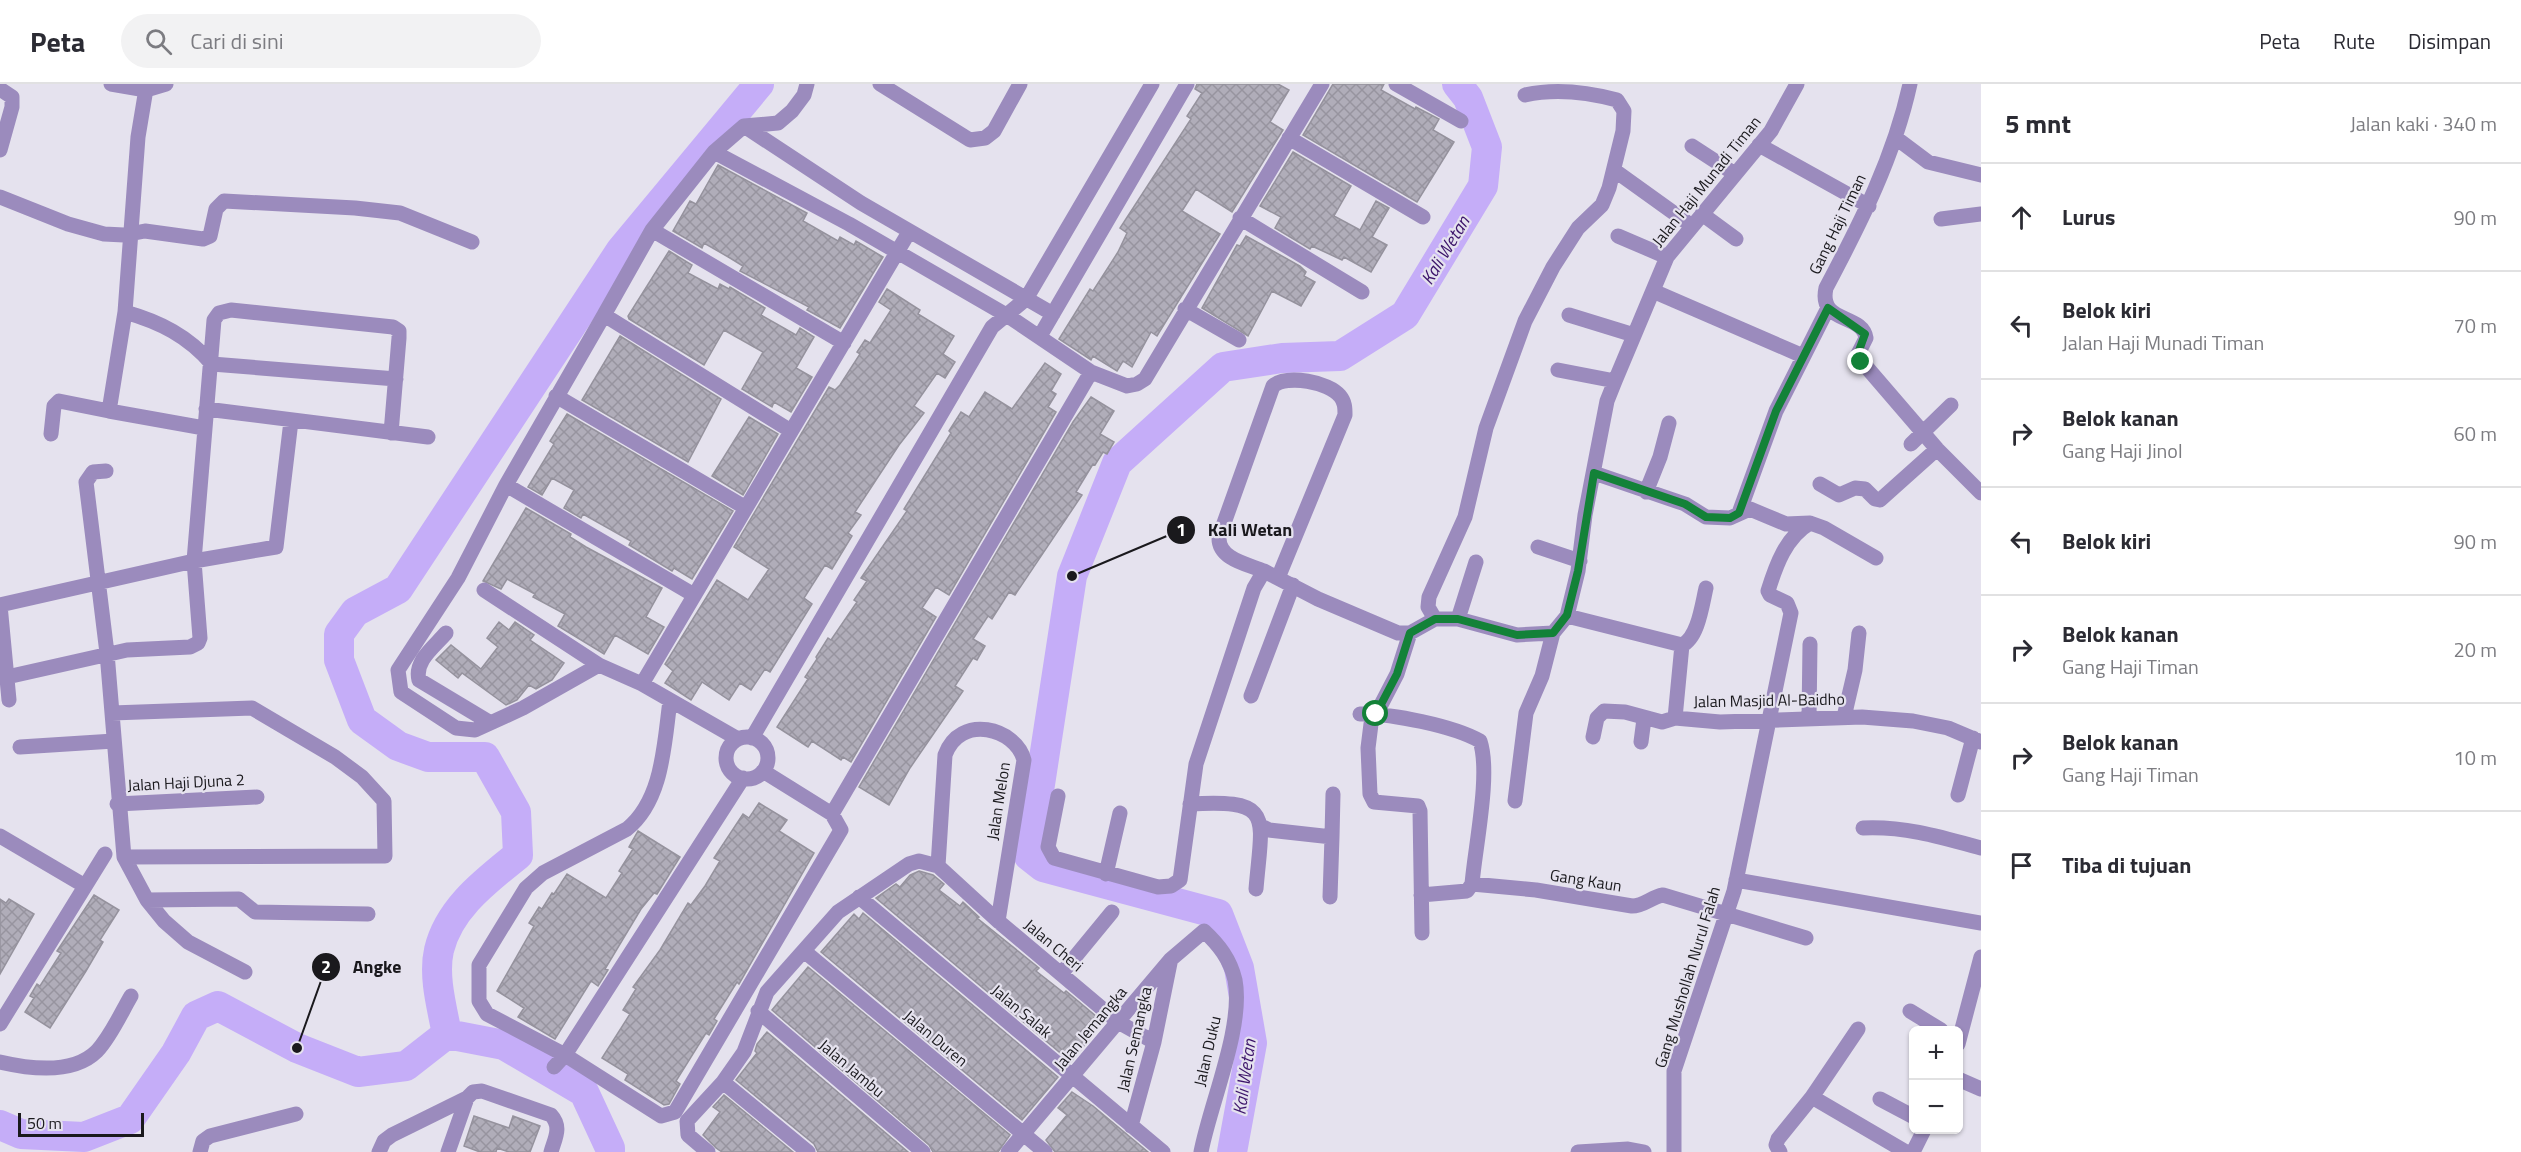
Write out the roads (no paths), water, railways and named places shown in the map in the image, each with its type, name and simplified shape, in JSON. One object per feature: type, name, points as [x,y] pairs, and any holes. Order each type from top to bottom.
[{"type":"street","points":[[111,84],[146,90],[166,84]]},
{"type":"street","points":[[599,666],[523,708],[475,730],[456,728],[401,692],[398,670],[458,578],[555,396],[652,230],[714,152],[744,126],[778,123],[792,111],[804,95],[807,84]]},
{"type":"street","points":[[880,84],[970,140],[985,138],[994,131],[1020,84]]},
{"type":"street","points":[[484,590],[599,666],[642,684],[670,702],[745,739],[759,742],[767,756],[762,771],[757,776],[743,778],[732,772],[726,761],[728,748],[745,739],[992,327],[1026,299],[1152,84]]},
{"type":"street","points":[[1040,336],[1186,84]]},
{"type":"street","points":[[714,152],[897,252],[1008,316],[1091,372],[1127,386],[1145,379],[1322,84]]},
{"type":"street","points":[[1396,84],[1461,121]]},
{"type":"street","name":"Jalan Haji Munadi Timan","points":[[1567,615],[1580,561],[1607,400],[1667,257],[1771,131],[1797,84]]},
{"type":"street","name":"Gang Haji Timan","points":[[1828,308],[1824,300],[1826,288],[1869,206],[1896,138],[1910,84]]},
{"type":"street","points":[[0,89],[12,97],[12,107],[0,150]]},
{"type":"street","points":[[109,411],[125,312],[138,137],[146,90]]},
{"type":"street","points":[[1435,619],[1428,607],[1429,597],[1465,517],[1486,428],[1525,321],[1552,267],[1578,228],[1602,206],[1614,170],[1623,131],[1624,111],[1617,100],[1572,92],[1539,92],[1525,95]]},
{"type":"street","points":[[744,126],[861,204],[1053,314]]},
{"type":"street","points":[[1289,138],[1423,217]]},
{"type":"street","points":[[1896,138],[1928,162],[1981,175]]},
{"type":"street","points":[[1759,145],[1869,206]]},
{"type":"street","points":[[1692,146],[1736,174]]},
{"type":"street","points":[[1614,170],[1697,220],[1736,239]]},
{"type":"street","points":[[0,197],[77,227],[116,236],[145,231],[203,239],[210,236],[216,209],[225,201],[391,212],[472,242]]},
{"type":"street","points":[[1941,219],[1981,214]]},
{"type":"street","points":[[1240,218],[1362,292]]},
{"type":"street","points":[[652,230],[844,343]]},
{"type":"street","points":[[642,684],[909,232]]},
{"type":"street","points":[[1618,236],[1667,257]]},
{"type":"street","points":[[1653,291],[1803,356]]},
{"type":"street","points":[[1739,513],[1776,411],[1828,308],[1863,330],[1866,338],[1857,356],[1937,449],[1981,493]]},
{"type":"street","points":[[1185,309],[1239,340]]},
{"type":"street","points":[[7,677],[107,653],[198,644],[200,638],[194,561],[214,320],[219,313],[231,310],[393,327],[399,331],[391,433]]},
{"type":"street","points":[[125,312],[170,328],[196,346],[212,364],[396,378]]},
{"type":"street","points":[[604,315],[791,431]]},
{"type":"street","points":[[1569,315],[1634,335]]},
{"type":"street","points":[[1558,370],[1615,381]]},
{"type":"street","points":[[831,814],[1091,372]]},
{"type":"street","points":[[1278,578],[1345,414],[1345,405],[1340,395],[1328,387],[1292,378],[1279,381],[1273,386],[1219,537],[1219,545],[1224,554],[1386,629],[1410,633],[1435,619],[1458,619],[1517,635],[1553,633]]},
{"type":"street","points":[[555,396],[746,508]]},
{"type":"street","points":[[51,434],[54,406],[58,401],[204,429]]},
{"type":"street","points":[[1911,444],[1952,405]]},
{"type":"street","points":[[206,410],[428,437]]},
{"type":"street","points":[[9,700],[0,605],[98,581],[276,547],[291,421]]},
{"type":"street","points":[[1646,492],[1660,457],[1669,423]]},
{"type":"street","points":[[1820,484],[1839,495],[1855,488],[1865,489],[1875,499],[1880,500],[1937,449]]},
{"type":"street","points":[[106,471],[93,472],[86,482],[107,653],[117,804],[124,857],[147,900],[164,921],[188,942],[245,972]]},
{"type":"street","points":[[1594,473],[1685,504],[1706,517],[1730,518],[1739,513],[1754,510],[1779,523],[1824,528],[1876,558]]},
{"type":"street","points":[[506,485],[694,595]]},
{"type":"street","name":"Gang Mushollah Nurul Falah","points":[[1674,1152],[1674,1071],[1736,880],[1791,613],[1787,603],[1770,595],[1768,591],[1792,537],[1802,524]]},
{"type":"street","points":[[1538,547],[1580,561]]},
{"type":"street","points":[[1458,619],[1476,562]]},
{"type":"street","points":[[1058,796],[1048,838],[1050,854],[1065,863],[1158,887],[1176,883],[1182,874],[1196,764],[1254,588],[1264,571]]},
{"type":"street","points":[[1251,696],[1293,585]]},
{"type":"street","points":[[1515,801],[1526,714],[1542,676],[1553,633],[1567,615],[1682,645],[1688,642],[1693,634],[1706,588]]},
{"type":"street","points":[[446,633],[419,663],[417,671],[419,680],[489,722]]},
{"type":"street","points":[[1410,633],[1397,674],[1371,724],[1368,748],[1370,794],[1374,802],[1411,804],[1418,806],[1420,811],[1422,933]]},
{"type":"street","points":[[1844,717],[1855,670],[1859,633]]},
{"type":"street","points":[[1809,718],[1810,644]]},
{"type":"street","name":"Jalan Masjid Al-Baidho","points":[[1682,645],[1675,718],[1720,722],[1844,717],[1913,721],[1948,728],[1977,740]]},
{"type":"street","points":[[670,702],[661,763],[649,804],[639,820],[613,838],[543,873],[526,888],[479,965],[479,1001],[486,1014],[565,1055],[661,1116],[666,1117],[675,1112],[839,837],[841,830],[831,814],[762,771]]},
{"type":"street","points":[[112,714],[252,708],[334,757],[362,777],[384,801],[385,856],[124,857]]},
{"type":"street","points":[[1593,737],[1597,718],[1604,711],[1625,712],[1662,722],[1675,718]]},
{"type":"street","points":[[1360,714],[1376,714],[1452,729],[1480,741],[1484,779],[1472,884],[1467,891],[1421,895]]},
{"type":"street","points":[[1641,742],[1644,718]]},
{"type":"street","name":"Jalan Melon","points":[[938,866],[945,755],[950,743],[968,729],[987,729],[1015,743],[1022,751],[1024,760],[998,921]]},
{"type":"street","points":[[1958,795],[1977,740]]},
{"type":"street","points":[[20,747],[114,741]]},
{"type":"street","points":[[554,1067],[565,1055],[743,778]]},
{"type":"street","points":[[1330,897],[1333,794]]},
{"type":"street","name":"Jalan Haji Djuna 2","points":[[117,804],[257,797]]},
{"type":"street","points":[[1190,804],[1240,804],[1256,814],[1261,826],[1256,889]]},
{"type":"street","points":[[1106,874],[1120,813]]},
{"type":"street","points":[[1261,826],[1269,830],[1332,837]]},
{"type":"street","points":[[1863,828],[1883,827],[1931,833],[1981,848]]},
{"type":"street","points":[[0,836],[85,886]]},
{"type":"street","points":[[0,1024],[105,854]]},
{"type":"street","points":[[708,1152],[688,1135],[687,1121],[723,1082],[744,1052],[767,992],[838,912],[909,864],[919,861],[938,866]]},
{"type":"street","name":"Jalan Cheri","points":[[938,866],[998,921],[1118,1022],[1154,1042]]},
{"type":"street","points":[[1736,880],[1981,923]]},
{"type":"street","name":"Gang Kaun","points":[[1472,884],[1536,890],[1632,906],[1640,906],[1654,897],[1663,895],[1806,938]]},
{"type":"street","name":"Jalan Salak","points":[[859,897],[1163,1152]]},
{"type":"street","points":[[147,900],[239,899],[255,912],[368,914]]},
{"type":"street","points":[[1061,974],[1112,912]]},
{"type":"street","name":"Jalan Jemangka","points":[[1008,1152],[1170,960],[1204,931]]},
{"type":"street","name":"Jalan Duku","points":[[1201,1152],[1234,1024],[1235,983],[1226,956],[1218,943],[1204,931]]},
{"type":"street","name":"Jalan Duren","points":[[804,951],[1045,1152]]},
{"type":"street","points":[[1963,1027],[1981,957]]},
{"type":"street","name":"Jalan Semangka","points":[[1131,1126],[1154,1042],[1170,960]]},
{"type":"street","points":[[0,1062],[45,1069],[83,1062],[98,1050],[131,996]]},
{"type":"street","name":"Jalan Jambu","points":[[758,1011],[924,1152]]},
{"type":"street","points":[[1910,1011],[1934,1026]]},
{"type":"street","points":[[1780,1152],[1776,1144],[1778,1139],[1812,1097],[1858,1029]]},
{"type":"street","points":[[1961,1080],[1981,1089]]},
{"type":"street","points":[[723,1082],[808,1152]]},
{"type":"street","points":[[448,1152],[467,1098],[472,1092],[482,1091],[551,1115],[557,1121],[558,1131],[551,1152]]},
{"type":"street","points":[[1812,1097],[1906,1152]]},
{"type":"street","points":[[379,1152],[384,1141],[392,1135],[467,1098]]},
{"type":"street","points":[[1881,1099],[1909,1114]]},
{"type":"street","points":[[200,1152],[203,1142],[210,1136],[296,1114]]},
{"type":"street","points":[[1913,1152],[1922,1134]]},
{"type":"street","points":[[1578,1152],[1628,1149],[1644,1152]]},
{"type":"waterway","points":[[0,1125],[21,1134],[84,1137],[130,1119],[176,1053],[196,1016],[218,1006],[297,1048],[358,1072],[406,1066],[447,1034],[438,981],[439,950],[444,935],[460,908],[482,885],[518,855],[516,812],[485,757],[428,757],[398,746],[362,720],[339,660],[339,634],[355,612],[398,589],[621,250],[759,84]]},
{"type":"waterway","name":"Kali Wetan","points":[[1232,1152],[1252,1043],[1239,968],[1218,914],[1043,867],[1029,856],[1072,576],[1117,463],[1223,367],[1282,358],[1340,356],[1405,315],[1483,186],[1487,147],[1468,98],[1457,84]]},
{"type":"waterway","points":[[447,1034],[504,1045],[584,1092],[610,1152]]},
{"type":"place","name":"Kali Wetan","points":[[1072,576]]},
{"type":"place","name":"Angke","points":[[297,1048]]}]
